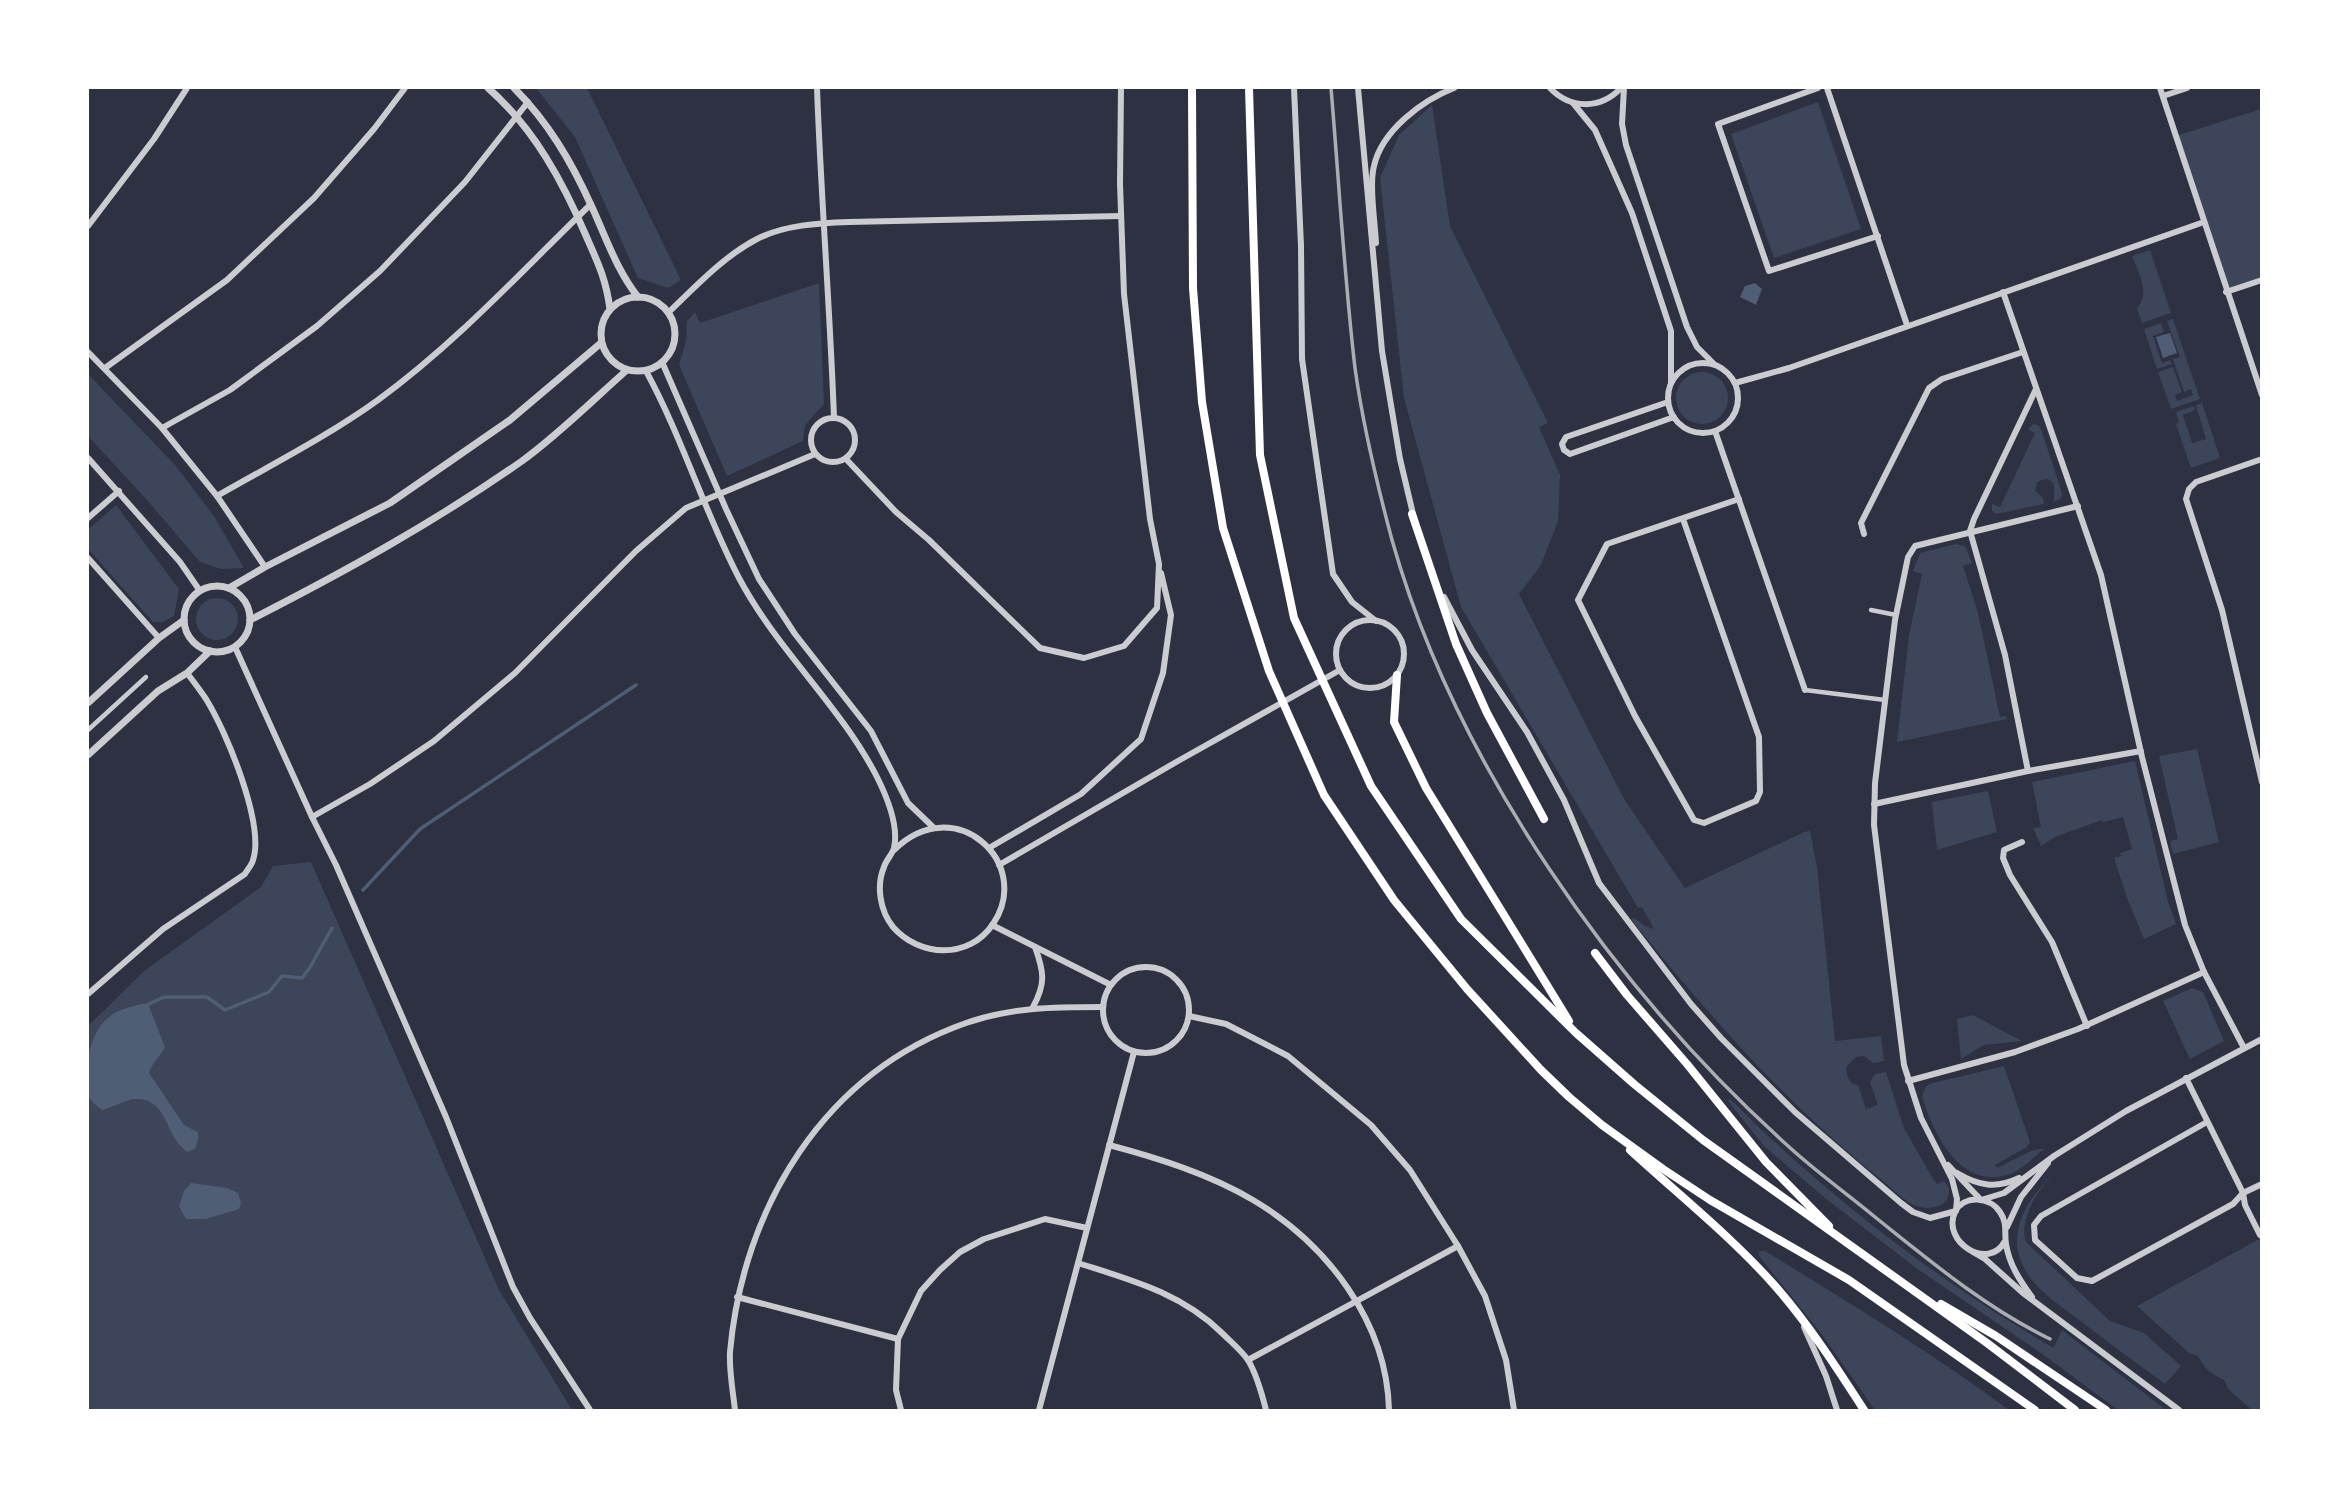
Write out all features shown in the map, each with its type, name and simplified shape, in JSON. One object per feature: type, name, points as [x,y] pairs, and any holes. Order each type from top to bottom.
[{"type":"main road","points":[[1191,88],[1193,288],[1202,402],[1223,528],[1269,671],[1324,795],[1394,900],[1467,989],[1569,1097],[1748,1257],[1797,1313],[1864,1410]]},
{"type":"main road","points":[[1249,88],[1260,455],[1294,618],[1371,786],[1461,919],[1576,1033],[1703,1140],[1910,1287],[2075,1410]]},
{"type":"main road","points":[[1412,514],[1456,644],[1487,713],[1544,819]]},
{"type":"main road","points":[[1397,675],[1394,722],[1426,788],[1576,1033]]},
{"type":"main road","points":[[1595,953],[1766,1162],[1846,1243]]},
{"type":"main road","points":[[1602,1125],[1710,1200],[1849,1280],[2035,1410]]},
{"type":"main road","points":[[1910,1287],[1996,1336],[2106,1410]]},
{"type":"street","points":[[88,226],[153,139],[187,88]]},
{"type":"street","points":[[104,368],[227,280],[314,198],[374,129],[405,88]]},
{"type":"street","points":[[488,88],[517,116],[550,162],[578,216],[607,284],[610,309]]},
{"type":"street","points":[[514,88],[564,149],[622,277],[638,297]]},
{"type":"street","points":[[817,88],[834,418]]},
{"type":"street","points":[[989,848],[1081,794],[1140,739],[1163,673],[1171,615],[1150,519],[1124,294],[1121,88]]},
{"type":"street","points":[[1294,88],[1301,246],[1302,359],[1333,574],[1352,602],[1376,621],[1394,630],[1404,656],[1397,675],[1389,682],[1379,687],[1367,688],[1347,679],[1340,670],[1337,649],[1347,630],[1366,621],[1376,621]]},
{"type":"street","points":[[1358,88],[1381,335],[1400,458],[1412,514],[1445,602],[1472,650],[1527,733],[1564,800],[1599,883],[1659,964],[1721,1038],[1795,1112],[1913,1212],[1930,1218],[1956,1211]]},
{"type":"street","points":[[1381,335],[1373,167],[1380,150],[1415,108],[1454,88]]},
{"type":"street","points":[[1550,88],[1564,100],[1583,105],[1603,102],[1622,88]]},
{"type":"street","points":[[1573,103],[1595,130],[1632,213],[1671,331],[1671,383],[1668,402],[1674,417],[1682,426],[1692,431],[1715,431],[1733,416],[1738,394],[1735,383],[1697,347],[1687,327],[1626,145],[1622,124],[1622,88]]},
{"type":"street","points":[[1818,88],[1718,124],[1769,271],[1878,236]]},
{"type":"street","points":[[1827,88],[1907,325]]},
{"type":"street","points":[[2160,88],[2262,395]]},
{"type":"street","points":[[2163,96],[2187,88]]},
{"type":"street","points":[[162,428],[230,390],[317,326],[380,271],[465,182],[528,102]]},
{"type":"street","points":[[217,496],[378,400],[458,333],[591,204]]},
{"type":"street","points":[[668,313],[718,266],[757,239],[784,229],[824,223],[1121,216]]},
{"type":"street","points":[[1735,383],[1789,368],[2204,222]]},
{"type":"street","points":[[2226,292],[2262,280]]},
{"type":"street","points":[[2003,292],[2078,506],[2107,600],[2176,896],[2204,972],[2244,1048]]},
{"type":"street","points":[[638,297],[660,304],[673,322],[673,344],[662,362],[646,371],[627,370],[611,360],[601,343],[604,319],[610,309],[618,302],[638,297]]},
{"type":"street","points":[[229,588],[390,503],[510,420],[601,343]]},
{"type":"street","points":[[88,352],[162,428],[217,496],[265,567]]},
{"type":"street","points":[[1864,534],[1861,523],[1929,388],[1942,379],[2023,352]]},
{"type":"street","points":[[662,362],[760,579],[795,634],[872,731],[908,803],[933,827]]},
{"type":"street","points":[[1671,383],[1685,368],[1694,364],[1714,364]]},
{"type":"street","points":[[250,620],[352,568],[420,528],[524,459],[627,370]]},
{"type":"street","points":[[646,371],[739,578],[758,609],[854,738],[877,778],[890,810],[894,850]]},
{"type":"street","points":[[2028,771],[2005,655],[1970,531],[2036,389]]},
{"type":"street","points":[[1668,402],[1566,437],[1562,444],[1564,450],[1570,454],[1674,417]]},
{"type":"street","points":[[834,418],[849,424],[856,439],[852,453],[846,459],[831,463],[823,461],[815,454],[812,446],[813,431],[820,423],[834,418]]},
{"type":"street","points":[[1715,431],[1805,690],[1885,700]]},
{"type":"street","points":[[312,817],[370,784],[434,741],[515,673],[636,551],[686,509],[815,454]]},
{"type":"street","points":[[88,458],[180,562],[200,591]]},
{"type":"street","points":[[846,459],[896,512],[929,540],[1040,648],[1084,658],[1124,646],[1157,608],[1159,564]]},
{"type":"street","points":[[2262,459],[2199,480],[2191,486],[2186,499],[2222,610],[2262,782]]},
{"type":"street","points":[[88,518],[119,491]]},
{"type":"street","points":[[1683,519],[1759,737],[1760,792],[1756,801],[1704,823],[1694,820],[1634,716],[1578,600],[1607,544],[1739,499]]},
{"type":"street","points":[[1956,1211],[1955,1189],[1921,1118],[1908,1081],[1894,997],[1874,803],[1896,615],[1908,557],[1912,549],[1919,544],[2078,506]]},
{"type":"street","points":[[88,558],[159,638]]},
{"type":"street","points":[[216,586],[229,588],[239,594],[246,603],[250,620],[247,631],[235,646],[226,651],[210,651],[196,645],[187,634],[184,620],[190,601],[200,591],[216,586]]},
{"type":"street","points":[[1871,610],[1896,615]]},
{"type":"street","points":[[88,703],[159,638],[184,620]]},
{"type":"street","points":[[235,646],[336,865],[446,1117],[513,1287],[590,1410]]},
{"type":"street","points":[[88,755],[158,691],[187,673],[210,651]]},
{"type":"street","points":[[999,865],[1340,670]]},
{"type":"street","points":[[88,994],[163,929],[245,874],[253,861],[255,844],[250,807],[233,753],[207,700],[187,673]]},
{"type":"street","points":[[88,730],[146,677]]},
{"type":"street","points":[[1874,803],[2141,751]]},
{"type":"street","points":[[933,827],[953,828],[973,835],[989,848],[999,865],[1004,886],[1002,906],[992,925],[979,939],[961,948],[931,950],[904,939],[890,924],[882,906],[880,886],[884,867],[894,850],[905,839],[918,831],[933,827]]},
{"type":"street","points":[[2022,842],[2004,850],[2006,867],[2052,942],[2087,1026]]},
{"type":"street","points":[[992,925],[1111,985]]},
{"type":"street","points":[[1033,1007],[1040,995],[1044,972],[1035,947]]},
{"type":"street","points":[[1143,966],[1168,972],[1185,991],[1189,1003],[1189,1016],[1181,1036],[1174,1044],[1155,1053],[1133,1052],[1117,1042],[1110,1035],[1103,1017],[1103,1007],[1111,985],[1119,975],[1143,966]]},
{"type":"street","points":[[1908,1081],[2015,1052],[2087,1026],[2204,972]]},
{"type":"street","points":[[734,1410],[730,1355],[737,1297],[760,1222],[792,1160],[839,1102],[891,1060],[925,1039],[969,1022],[1033,1007],[1103,1007]]},
{"type":"street","points":[[1189,1016],[1226,1024],[1289,1056],[1371,1125],[1410,1170],[1458,1246],[1485,1296],[1506,1360],[1514,1410]]},
{"type":"street","points":[[2179,1410],[2023,1293],[1985,1259],[1961,1245],[1955,1236],[1952,1222],[1963,1203],[2004,1193],[2054,1156],[2126,1111],[2262,1039]]},
{"type":"street","points":[[1039,1410],[1133,1052]]},
{"type":"street","points":[[2186,1078],[2243,1193],[2245,1205],[2260,1235]]},
{"type":"street","points":[[2207,1122],[2041,1216],[2034,1225],[2035,1240],[2077,1278],[2087,1282],[2233,1204],[2243,1193],[2262,1184]]},
{"type":"street","points":[[1109,1145],[1151,1156],[1210,1179],[1253,1200],[1288,1223],[1324,1257],[1358,1301],[1385,1369],[1390,1410]]},
{"type":"street","points":[[1973,1252],[1992,1254],[2002,1247],[2007,1229],[2029,1185],[2054,1156]]},
{"type":"street","points":[[1942,1158],[1981,1200],[1989,1202],[2000,1212],[2007,1229]]},
{"type":"street","points":[[1952,1169],[1976,1183],[1993,1186],[2028,1175]]},
{"type":"street","points":[[901,1410],[897,1390],[898,1339],[922,1292],[960,1252],[984,1239],[1045,1219],[1087,1228]]},
{"type":"street","points":[[2005,1241],[2018,1278],[2036,1301]]},
{"type":"street","points":[[1248,1360],[1458,1246]]},
{"type":"street","points":[[1078,1264],[1152,1286],[1206,1317],[1248,1360],[1266,1410]]},
{"type":"street","points":[[737,1297],[898,1339]]},
{"type":"street","points":[[1797,1313],[1826,1376],[1837,1410]]},
{"type":"shaded area","points":[[536,88],[587,88],[681,280],[668,288],[638,278],[575,137]]},
{"type":"shaded area","points":[[1818,102],[1861,229],[1774,258],[1731,134]]},
{"type":"shaded area","points":[[1432,105],[1450,226],[1548,423],[1539,427],[1560,475],[1558,521],[1541,565],[1519,594],[1624,799],[1685,888],[1810,831],[1817,867],[1835,1041],[1881,1036],[1884,1061],[1873,1063],[1864,1056],[1856,1057],[1847,1066],[1847,1075],[1858,1085],[1866,1109],[1878,1105],[1870,1082],[1875,1074],[1886,1072],[1904,1128],[1933,1179],[1937,1184],[1944,1181],[1949,1188],[1948,1198],[1940,1205],[1925,1208],[1908,1202],[1810,1118],[1717,1021],[1631,919],[1634,918],[1654,929],[1642,907],[1638,908],[1461,607],[1404,398],[1380,178],[1399,135]]},
{"type":"shaded area","points":[[2261,109],[2261,280],[2226,292],[2176,136]]},
{"type":"shaded area","points":[[2150,250],[2171,313],[2142,323],[2137,308],[2143,290],[2132,256]]},
{"type":"shaded area","points":[[819,283],[824,404],[805,425],[803,441],[727,476],[679,365],[686,341],[687,321],[695,312],[700,323]]},
{"type":"shaded area","points":[[1755,283],[1762,289],[1756,305],[1740,297],[1745,286]]},
{"type":"shaded area","points":[[2173,319],[2200,399],[2171,409],[2158,372],[2173,367],[2182,392],[2175,395],[2177,401],[2193,395],[2191,389],[2184,392],[2173,359],[2180,357],[2167,321]]},
{"type":"shaded area","points":[[2161,323],[2164,332],[2153,336],[2162,363],[2170,360],[2172,364],[2157,369],[2144,329]]},
{"type":"shaded area","points":[[2170,333],[2177,353],[2163,358],[2156,337]]},
{"type":"shaded area","points":[[1702,372],[1712,374],[1720,380],[1726,388],[1726,408],[1720,416],[1712,422],[1702,424],[1692,422],[1684,416],[1678,408],[1676,398],[1678,388],[1684,380],[1692,374]]},
{"type":"shaded area","points":[[88,374],[175,465],[214,516],[244,568],[221,569],[200,562],[88,436]]},
{"type":"shaded area","points":[[2202,403],[2220,458],[2191,468],[2176,424],[2179,422],[2176,412],[2194,406],[2195,410],[2183,415],[2192,443],[2206,439],[2196,405]]},
{"type":"shaded area","points":[[2033,424],[2041,429],[2062,493],[2061,498],[2054,502],[2054,484],[2044,480],[2037,483],[2035,490],[2043,498],[2044,504],[1996,514],[1992,511],[1992,504],[2000,507],[2035,433],[2028,429]]},
{"type":"shaded area","points":[[116,505],[179,589],[174,616],[162,622],[153,622],[88,549],[88,530]]},
{"type":"shaded area","points":[[1955,544],[1965,546],[1972,563],[1963,566],[1978,613],[2000,717],[2006,716],[2007,719],[1897,742],[1909,635],[1922,574],[1913,571],[1920,553]]},
{"type":"shaded area","points":[[217,598],[232,604],[238,619],[232,634],[217,640],[202,634],[196,619],[202,604]]},
{"type":"shaded area","points":[[2197,749],[2219,842],[2173,854],[2170,841],[2178,839],[2159,756]]},
{"type":"shaded area","points":[[2135,761],[2168,902],[2176,924],[2144,939],[2114,858],[2132,849],[2123,817],[2103,822],[2102,820],[2055,837],[2041,846],[2033,828],[2041,827],[2032,782]]},
{"type":"shaded area","points":[[1988,791],[1997,832],[1937,850],[1932,802]]},
{"type":"shaded area","points":[[311,862],[499,1290],[572,1410],[88,1410],[88,1026],[144,971],[261,887],[273,866]]},
{"type":"shaded area","points":[[2192,988],[2203,992],[2224,1041],[2190,1059],[2163,1001]]},
{"type":"shaded area","points":[[148,1004],[165,1047],[149,1073],[184,1125],[198,1132],[195,1149],[187,1152],[175,1139],[161,1112],[150,1102],[132,1099],[102,1110],[89,1096],[87,1066],[97,1031],[115,1013]]},
{"type":"shaded area","points":[[1973,1015],[2022,1041],[1984,1045],[1961,1059],[1957,1019]]},
{"type":"shaded area","points":[[2004,1066],[2030,1142],[2027,1147],[1995,1165],[1997,1168],[2031,1151],[2045,1148],[2010,1174],[1993,1177],[1977,1174],[1952,1156],[1942,1143],[1922,1097],[1929,1084]]},
{"type":"shaded area","points":[[1730,1099],[1804,1168],[1924,1264],[2008,1321],[2052,1347],[2062,1330],[2166,1410],[2118,1410],[2041,1353],[1916,1268],[1825,1198],[1764,1146],[1728,1101]]},
{"type":"shaded area","points":[[2054,1173],[2036,1196],[2027,1214],[2024,1233],[2026,1242],[2110,1321],[2144,1333],[2181,1366],[2165,1384],[2053,1301],[2025,1271],[2017,1241],[2019,1226],[2032,1198]]},
{"type":"shaded area","points":[[191,1183],[227,1188],[238,1193],[241,1203],[239,1209],[206,1219],[186,1219],[179,1206],[184,1191]]},
{"type":"shaded area","points":[[2261,1238],[2261,1410],[2252,1410],[2228,1389],[2224,1380],[2209,1371],[2198,1356],[2189,1353],[2137,1306]]},
{"type":"shaded area","points":[[1759,1251],[1765,1251],[1889,1328],[2009,1410],[1875,1410],[1820,1332],[1759,1256]]},
{"type":"waterway","points":[[363,890],[420,829],[636,685]]},
{"type":"waterway","points":[[147,1005],[164,997],[207,997],[225,1010],[269,992],[282,976],[302,978],[332,928]]},
{"type":"railway","points":[[1331,88],[1355,368],[1376,476],[1392,540],[1420,624],[1456,707],[1499,789],[1549,868],[1603,944],[1723,1084],[1798,1155],[1959,1283],[2003,1313],[2050,1339]]}]
